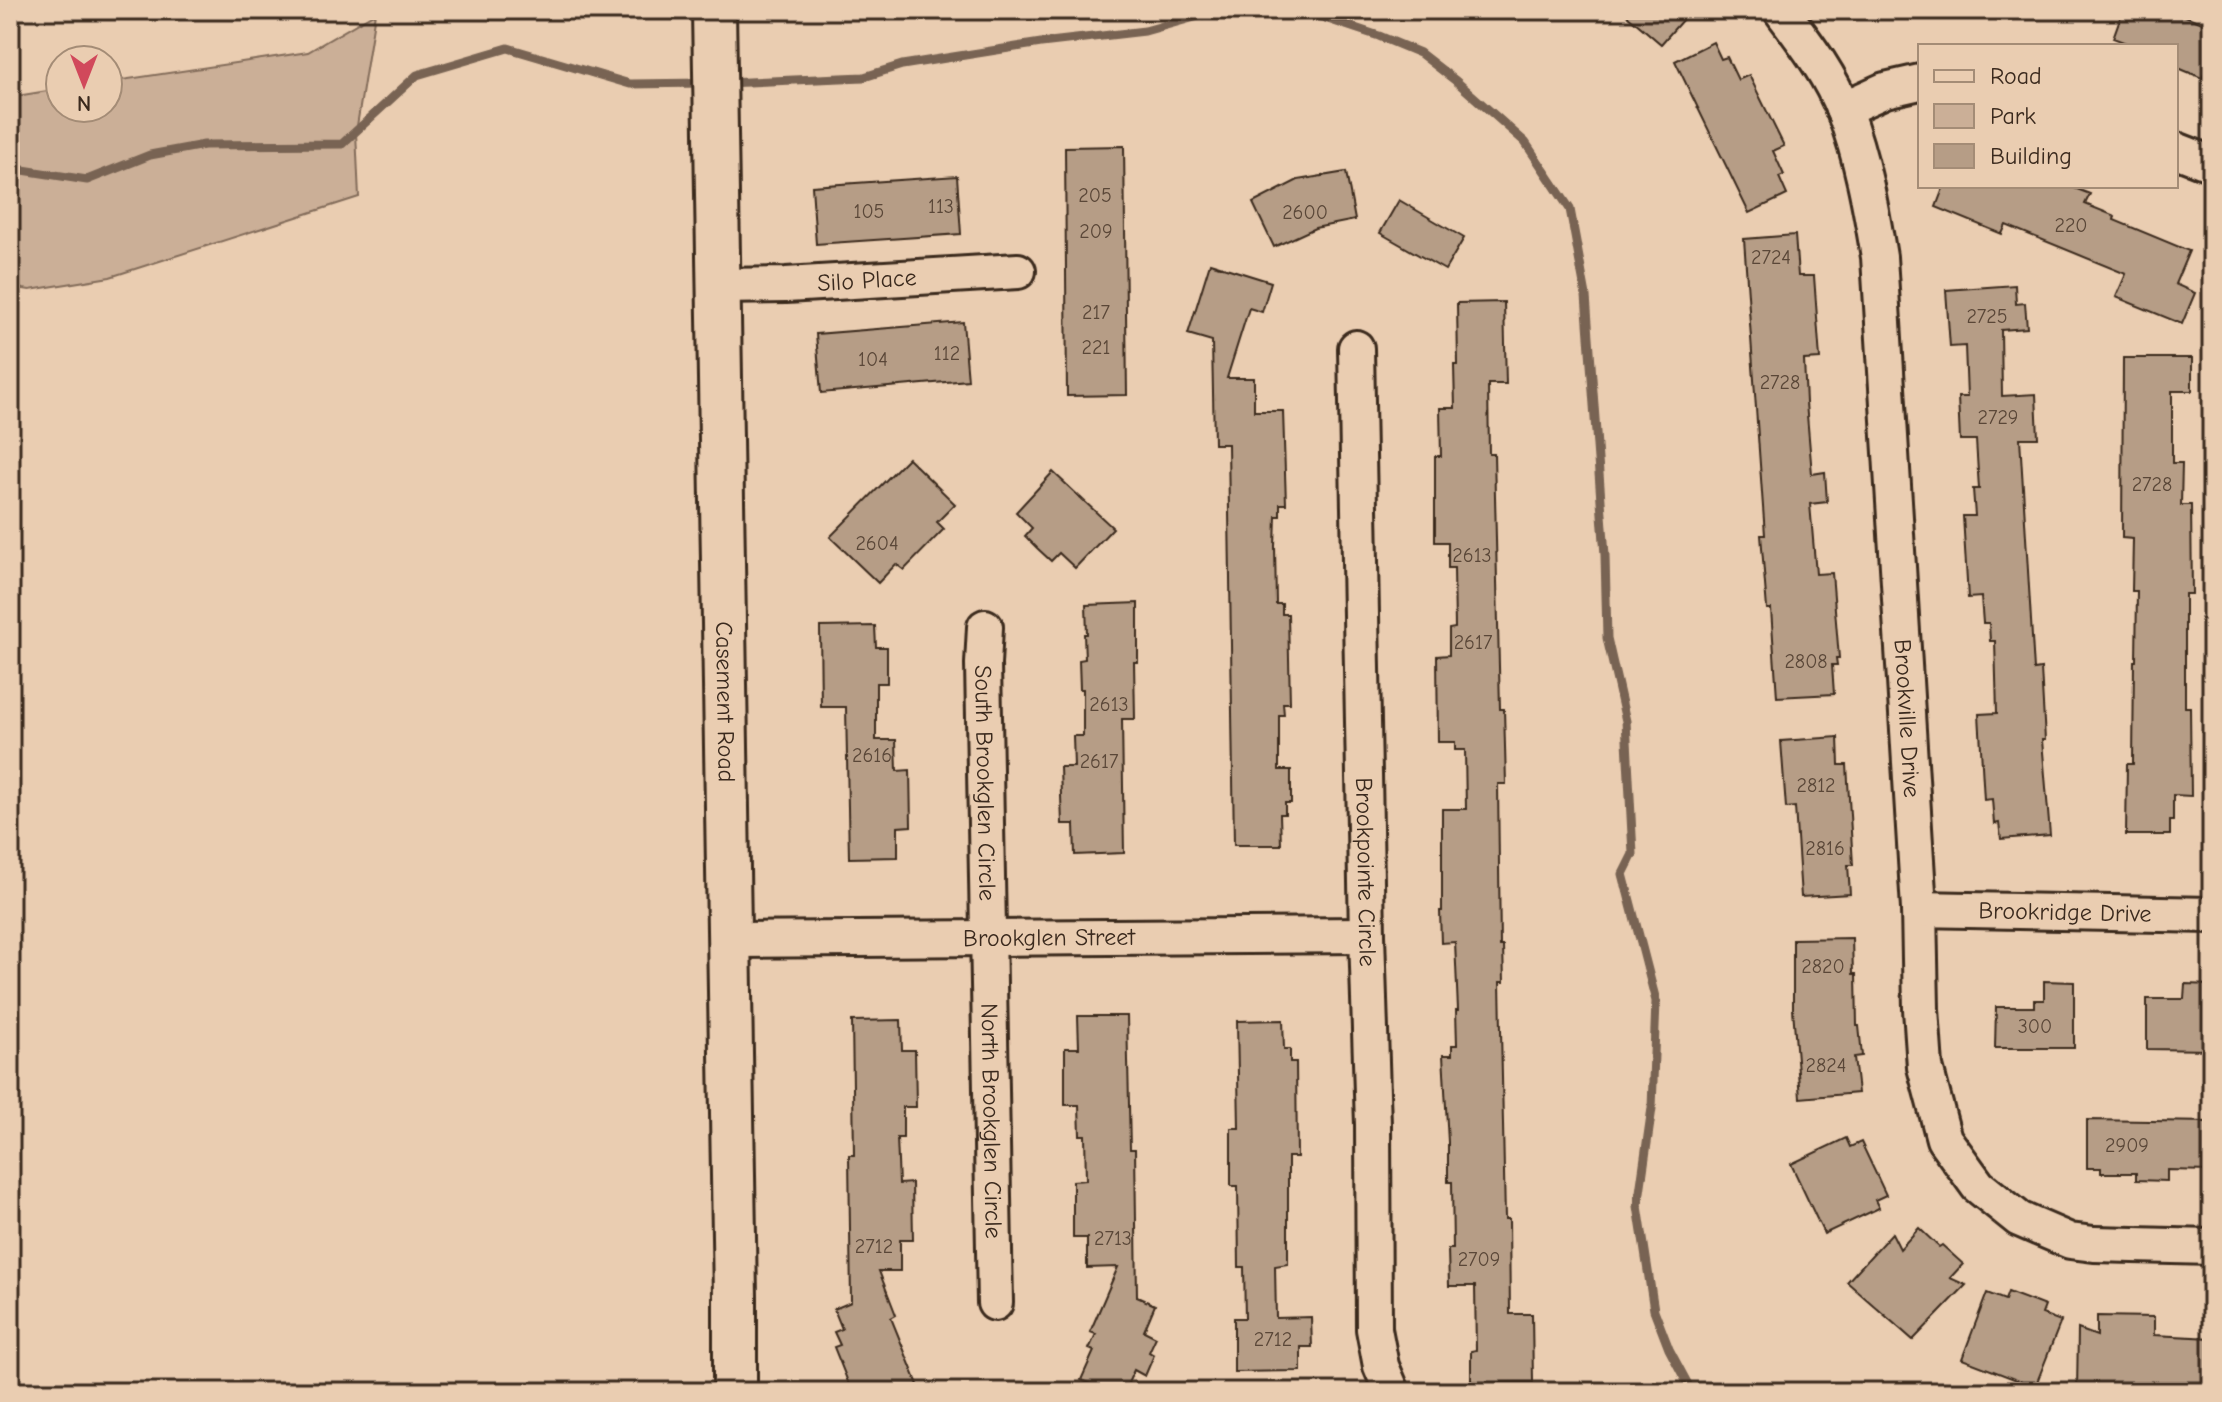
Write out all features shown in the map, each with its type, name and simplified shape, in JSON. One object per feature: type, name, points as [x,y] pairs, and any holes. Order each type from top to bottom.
[{"type":"street","name":"Brookville Drive","points":[[1781,10],[1815,57],[1843,109],[1869,198],[1879,257],[1919,909],[1925,1067],[1944,1139],[1978,1186],[2019,1219],[2070,1241],[2212,1247]]},
{"type":"street","name":"Casement Road","points":[[714,14],[735,1392]]},
{"type":"street","points":[[1843,109],[1885,90],[1918,82]]},
{"type":"street","points":[[2178,151],[2212,164]]},
{"type":"street","name":"Silo Place","points":[[717,286],[786,285],[1018,271]]},
{"type":"street","name":"Brookpointe Circle","points":[[1356,348],[1373,1125],[1374,1329],[1381,1366],[1392,1392]]},
{"type":"street","name":"South Brookglen Circle","points":[[985,627],[987,938]]},
{"type":"street","name":"Brookridge Drive","points":[[1919,909],[2212,915]]},
{"type":"street","name":"Brookglen Street","points":[[729,940],[1367,935]]},
{"type":"street","name":"North Brookglen Circle","points":[[987,938],[995,1303]]},
{"type":"green space","points":[[375,13],[356,132],[359,197],[110,277],[30,290],[10,287],[10,97],[44,92],[44,124],[124,124],[124,80],[308,52]]},
{"type":"building","points":[[1621,10],[1691,10],[1661,44]]},
{"type":"building","points":[[2123,10],[2171,10],[2212,27],[2212,77],[2204,74],[2202,78],[2178,68],[2178,44],[2129,44],[2113,38]]},
{"type":"building","points":[[1713,42],[1721,59],[1727,57],[1738,80],[1749,75],[1784,146],[1773,151],[1784,175],[1779,177],[1787,195],[1749,213],[1675,61]]},
{"type":"building","points":[[1124,146],[1127,395],[1067,396],[1065,147]]},
{"type":"building","points":[[1346,172],[1355,220],[1315,228],[1274,247],[1253,203],[1298,180]]},
{"type":"building","points":[[957,176],[961,234],[816,244],[812,186]]},
{"type":"building","points":[[1943,188],[2074,188],[2090,194],[2085,204],[2115,216],[2114,220],[2189,251],[2175,284],[2195,293],[2182,324],[2116,297],[2126,274],[2006,225],[2002,234],[1936,207]]},
{"type":"building","points":[[1399,200],[1464,238],[1445,270],[1380,233]]},
{"type":"building","points":[[1795,235],[1798,276],[1814,276],[1820,359],[1804,360],[1806,403],[1812,474],[1825,472],[1827,502],[1810,504],[1816,574],[1832,573],[1839,658],[1836,658],[1837,665],[1832,665],[1834,694],[1777,697],[1771,609],[1767,609],[1761,535],[1765,535],[1744,239]]},
{"type":"building","points":[[1210,263],[1271,282],[1262,312],[1249,308],[1227,378],[1254,378],[1254,411],[1283,411],[1286,504],[1280,504],[1280,516],[1276,516],[1276,604],[1282,604],[1282,614],[1288,614],[1290,703],[1283,703],[1284,715],[1279,715],[1279,770],[1291,770],[1291,803],[1285,803],[1285,814],[1280,814],[1281,845],[1234,845],[1228,444],[1214,444],[1212,341],[1188,334]]},
{"type":"building","points":[[2015,285],[2016,304],[2025,303],[2027,328],[2001,330],[2002,396],[2036,394],[2038,438],[2020,438],[2034,670],[2041,669],[2045,740],[2042,740],[2050,835],[2001,839],[1999,823],[1994,824],[1992,799],[1984,800],[1979,714],[1997,713],[1995,641],[1990,641],[1989,623],[1983,623],[1981,597],[1968,598],[1963,516],[1975,516],[1973,489],[1979,489],[1976,440],[1960,440],[1958,397],[1967,397],[1965,346],[1950,347],[1946,290]]},
{"type":"building","points":[[1504,302],[1506,384],[1488,384],[1489,454],[1494,454],[1500,709],[1504,709],[1506,784],[1498,784],[1500,946],[1503,946],[1504,982],[1500,982],[1505,1219],[1509,1219],[1510,1314],[1532,1314],[1533,1382],[1471,1383],[1471,1351],[1476,1350],[1475,1286],[1449,1286],[1448,1249],[1453,1249],[1452,1182],[1448,1182],[1443,1055],[1452,1055],[1452,1045],[1457,1045],[1458,1010],[1455,942],[1441,943],[1440,911],[1442,809],[1466,809],[1465,750],[1455,750],[1455,742],[1438,742],[1437,656],[1449,655],[1449,629],[1455,628],[1454,568],[1448,568],[1448,542],[1435,542],[1435,456],[1441,456],[1440,408],[1455,408],[1457,303]]},
{"type":"building","points":[[963,322],[968,380],[821,393],[816,334]]},
{"type":"building","points":[[2123,358],[2192,358],[2192,391],[2172,391],[2172,463],[2182,463],[2181,505],[2191,505],[2192,594],[2185,594],[2185,707],[2190,707],[2191,796],[2173,795],[2170,835],[2126,835],[2127,764],[2133,764],[2137,591],[2132,591],[2133,539],[2122,538]]},
{"type":"building","points":[[908,458],[955,504],[937,522],[944,529],[904,570],[896,564],[878,583],[830,537]]},
{"type":"building","points":[[1053,472],[1113,528],[1075,568],[1059,553],[1051,561],[1037,548],[1025,536],[1032,528],[1016,512]]},
{"type":"building","points":[[1138,603],[1138,662],[1134,662],[1135,719],[1122,719],[1124,853],[1075,855],[1074,824],[1062,824],[1060,767],[1074,767],[1073,736],[1083,736],[1083,689],[1080,689],[1079,660],[1085,659],[1086,605]]},
{"type":"building","points":[[875,626],[876,647],[887,647],[887,683],[876,683],[876,740],[896,740],[897,771],[910,770],[911,826],[898,827],[898,857],[849,858],[846,707],[821,707],[820,627]]},
{"type":"building","points":[[1838,737],[1839,765],[1847,765],[1853,865],[1848,865],[1850,894],[1801,897],[1795,807],[1786,808],[1781,741]]},
{"type":"building","points":[[1852,938],[1857,1026],[1862,1056],[1854,1057],[1858,1093],[1800,1098],[1793,1009],[1793,939]]},
{"type":"building","points":[[2044,981],[2074,982],[2074,1048],[1995,1048],[1996,1007],[2034,1007],[2034,1000],[2044,1000]]},
{"type":"building","points":[[2185,984],[2212,985],[2212,1050],[2147,1049],[2147,999],[2184,999]]},
{"type":"building","points":[[1078,1016],[1127,1016],[1130,1149],[1135,1149],[1137,1297],[1155,1305],[1144,1331],[1156,1337],[1149,1352],[1154,1355],[1145,1376],[1134,1370],[1124,1392],[1109,1392],[1081,1380],[1094,1351],[1089,1349],[1096,1334],[1090,1332],[1118,1267],[1087,1268],[1087,1238],[1073,1238],[1073,1181],[1086,1180],[1085,1135],[1080,1135],[1079,1105],[1065,1105],[1065,1048],[1079,1048]]},
{"type":"building","points":[[901,1020],[902,1050],[915,1050],[916,1107],[903,1107],[903,1138],[897,1138],[899,1184],[912,1183],[913,1240],[900,1240],[900,1271],[879,1271],[896,1315],[891,1318],[921,1392],[852,1392],[834,1347],[840,1345],[834,1332],[842,1329],[834,1309],[851,1302],[849,1155],[854,1155],[852,1021]]},
{"type":"building","points":[[1283,1020],[1284,1049],[1290,1049],[1290,1062],[1296,1062],[1297,1157],[1288,1157],[1288,1264],[1275,1266],[1276,1318],[1311,1317],[1312,1347],[1301,1347],[1301,1371],[1234,1372],[1234,1318],[1245,1318],[1244,1267],[1239,1267],[1238,1186],[1231,1186],[1231,1128],[1239,1128],[1237,1021]]},
{"type":"building","points":[[2087,1120],[2212,1122],[2212,1171],[2167,1170],[2167,1181],[2136,1180],[2136,1173],[2101,1173],[2101,1168],[2087,1168]]},
{"type":"building","points":[[1846,1138],[1850,1147],[1861,1142],[1886,1195],[1875,1200],[1879,1208],[1824,1234],[1791,1164]]},
{"type":"building","points":[[1919,1228],[1963,1264],[1950,1278],[1966,1285],[1913,1340],[1847,1282],[1892,1233],[1900,1249]]},
{"type":"building","points":[[2008,1292],[2045,1306],[2042,1314],[2061,1321],[2035,1387],[1962,1359],[1987,1293],[2005,1300]]},
{"type":"building","points":[[2097,1316],[2154,1317],[2154,1335],[2212,1338],[2212,1392],[2077,1392],[2078,1329],[2097,1336]]},
{"type":"waterway","points":[[724,83],[864,77],[902,65],[1041,43],[1145,31],[1225,10]]},
{"type":"waterway","points":[[1287,10],[1322,17],[1420,53],[1525,142],[1570,209],[1586,296],[1605,555],[1607,638],[1626,721],[1633,854],[1623,874],[1656,1001],[1652,1108],[1638,1206],[1654,1310],[1669,1349],[1692,1392]]},
{"type":"waterway","points":[[10,168],[87,180],[150,155],[204,145],[342,144],[417,75],[508,48],[630,84],[705,83]]}]
